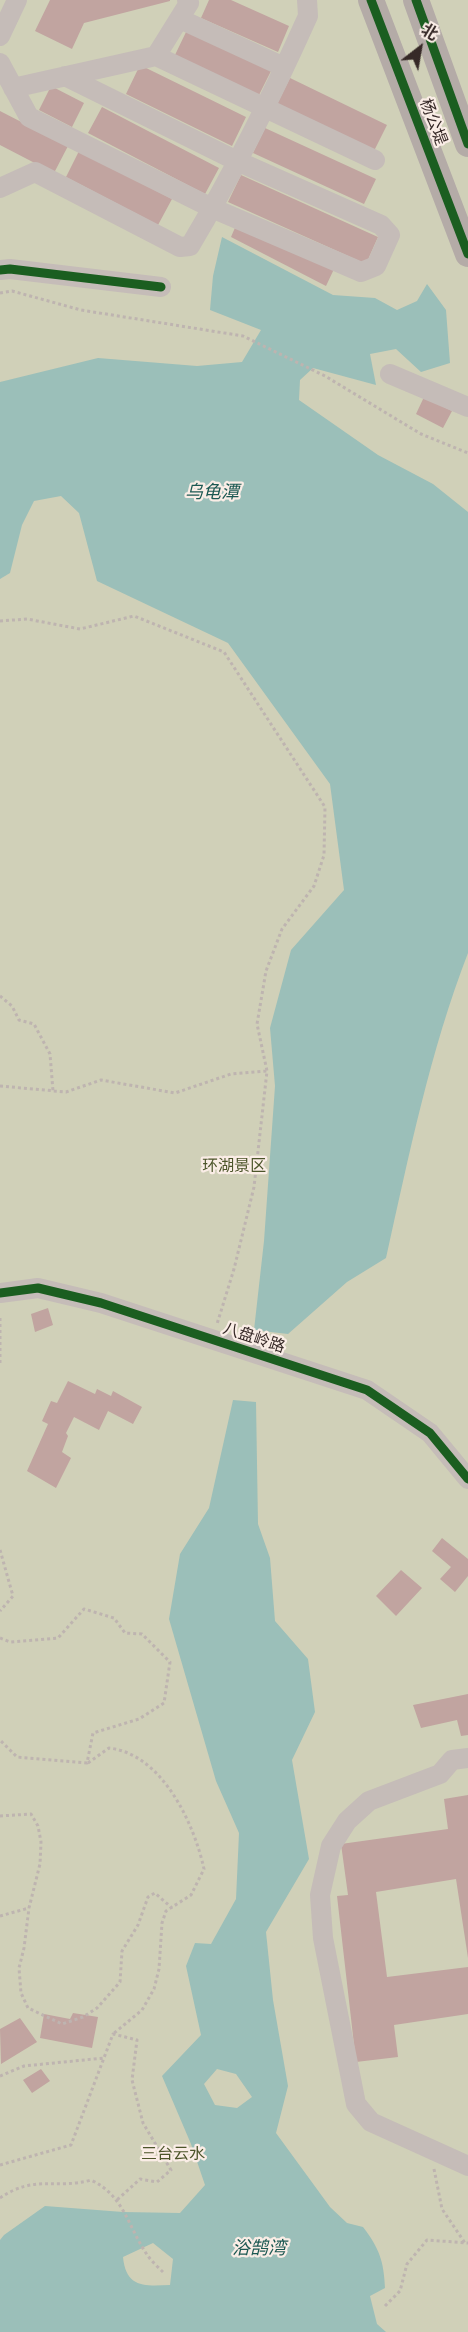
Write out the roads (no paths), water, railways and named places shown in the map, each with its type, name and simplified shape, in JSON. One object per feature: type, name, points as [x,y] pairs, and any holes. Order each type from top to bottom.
[{"type":"main road","name":"杨公堤","points":[[371,0],[468,255]]},
{"type":"main road","name":"杨公堤","points":[[416,0],[468,144]]},
{"type":"street","points":[[0,36],[17,0]]},
{"type":"street","points":[[156,56],[189,3],[187,0]]},
{"type":"street","points":[[0,188],[35,172],[180,247],[190,246],[237,161],[284,67],[308,16],[307,0]]},
{"type":"street","points":[[180,19],[284,67]]},
{"type":"street","points":[[13,88],[156,56],[375,160]]},
{"type":"street","points":[[0,63],[29,117],[212,208],[361,272],[376,266],[390,235],[381,225],[237,161],[65,76]]},
{"type":"street","points":[[0,270],[10,269],[161,287]]},
{"type":"street","points":[[390,374],[468,407]]},
{"type":"street","name":"八盘岭路","points":[[0,1293],[38,1288],[101,1303],[367,1390],[430,1433],[468,1479]]},
{"type":"street","points":[[468,1758],[452,1760],[440,1774],[369,1802],[347,1821],[331,1846],[320,1895],[323,1938],[356,2104],[371,2122],[468,2166]]},
{"type":"water","name":"乌龟潭","points":[[222,237],[333,295],[375,298],[397,310],[417,301],[427,284],[446,310],[450,363],[421,372],[396,349],[370,354],[376,385],[313,368],[300,380],[299,400],[378,455],[433,484],[468,512],[468,953],[431,1065],[386,1258],[347,1282],[288,1334],[254,1330],[264,1241],[275,1086],[270,1028],[291,950],[344,890],[330,784],[228,643],[97,581],[79,513],[61,496],[34,501],[22,525],[10,573],[0,579],[0,382],[98,358],[197,366],[242,362],[261,330],[210,310],[213,276]]},
{"type":"water","name":"浴鹄湾","points":[[233,1400],[256,1402],[258,1524],[270,1558],[275,1621],[308,1659],[315,1712],[292,1760],[309,1859],[266,1932],[273,2000],[288,2086],[276,2133],[330,2207],[347,2223],[363,2227],[373,2242],[382,2262],[385,2288],[370,2296],[377,2324],[386,2332],[0,2332],[0,2240],[4,2235],[45,2206],[123,2212],[180,2213],[205,2185],[191,2144],[162,2076],[201,2035],[186,1966],[195,1943],[211,1944],[236,1899],[239,1833],[216,1781],[169,1619],[180,1554],[209,1508]],"holes":[[[217,2069],[236,2074],[252,2097],[237,2108],[215,2105],[204,2084]],[[153,2243],[173,2259],[170,2285],[144,2285],[132,2280],[128,2275],[123,2257]]]},
{"type":"park label","name":"环湖景区","points":[[234,1166]]},
{"type":"park label","name":"三台云水","points":[[173,2154]]}]
